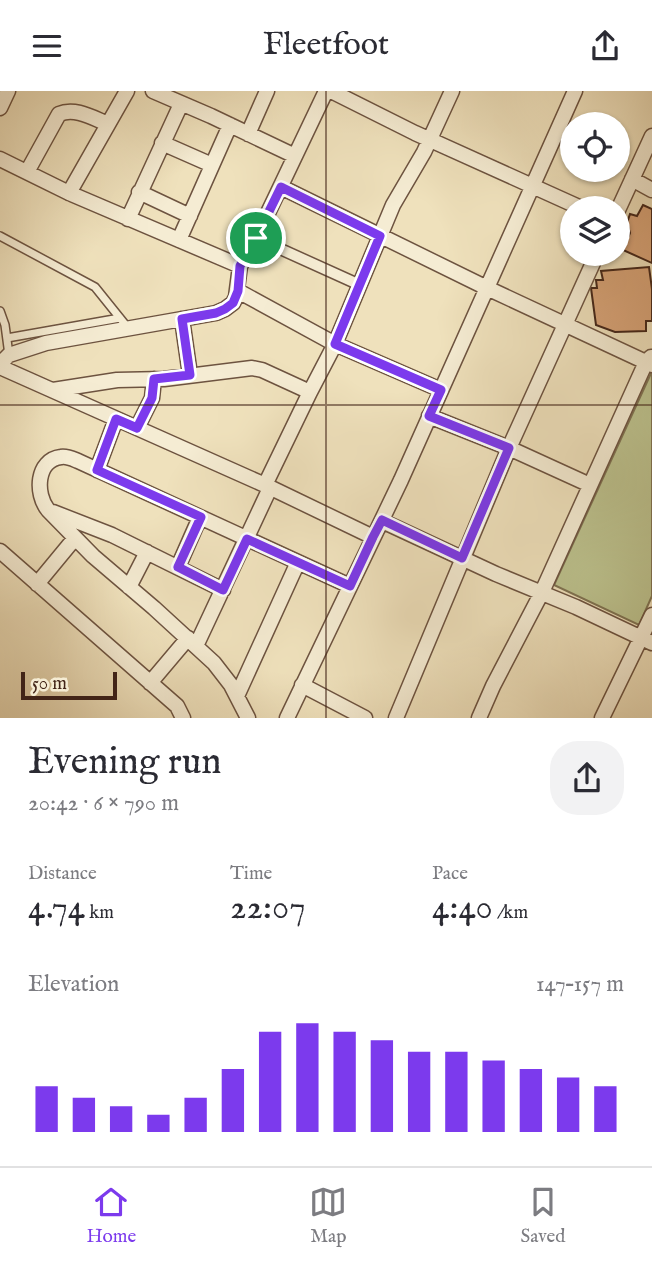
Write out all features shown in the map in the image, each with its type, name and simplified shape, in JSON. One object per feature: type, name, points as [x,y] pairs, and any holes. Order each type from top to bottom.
[{"type":"street","points":[[69,193],[127,91]]},
{"type":"street","points":[[153,91],[295,156]]},
{"type":"street","points":[[248,134],[267,91]]},
{"type":"street","points":[[3,362],[46,342],[124,323],[182,319],[216,313],[233,303],[238,291],[240,266],[329,91],[560,199]]},
{"type":"street","points":[[150,683],[192,642],[223,590],[310,392],[335,344],[393,205],[411,176],[452,91]]},
{"type":"street","points":[[288,718],[382,520],[575,91]]},
{"type":"street","points":[[128,219],[181,104]]},
{"type":"street","points":[[27,172],[59,114],[76,112],[108,124]]},
{"type":"street","points":[[179,240],[230,125]]},
{"type":"street","points":[[624,196],[652,136]]},
{"type":"street","points":[[162,143],[212,165]]},
{"type":"street","points":[[0,159],[69,193],[240,266]]},
{"type":"street","points":[[632,179],[652,190]]},
{"type":"street","points":[[281,187],[486,288],[650,361],[542,592],[479,718]]},
{"type":"street","points":[[139,192],[190,216]]},
{"type":"street","points":[[256,238],[359,285]]},
{"type":"street","points":[[396,718],[509,448],[592,266]]},
{"type":"street","points":[[238,291],[335,344],[441,390]]},
{"type":"street","points":[[182,319],[190,375]]},
{"type":"street","points":[[3,362],[53,390],[268,486],[373,537]]},
{"type":"street","points":[[53,390],[117,380],[154,379],[252,368],[310,392]]},
{"type":"street","points":[[137,428],[152,398],[154,379]]},
{"type":"street","points":[[429,416],[509,448],[590,485]]},
{"type":"street","points":[[97,470],[116,419]]},
{"type":"street","points":[[248,718],[224,674],[192,642],[93,556],[48,510],[42,502],[39,489],[44,469],[59,457],[68,457],[350,586]]},
{"type":"street","points":[[48,510],[113,535],[223,590]]},
{"type":"street","points":[[178,567],[201,517]]},
{"type":"street","points":[[382,520],[647,641]]},
{"type":"street","points":[[37,584],[75,538]]},
{"type":"street","points":[[0,551],[177,706],[183,718]]},
{"type":"street","points":[[129,587],[147,552]]},
{"type":"street","points":[[237,696],[298,562]]},
{"type":"street","points":[[602,718],[647,641],[652,615]]},
{"type":"street","points":[[302,685],[358,716]]},
{"type":"lane","points":[[0,236],[95,287],[124,323]]},
{"type":"lane","points":[[0,311],[6,338],[3,362]]},
{"type":"lane","points":[[6,338],[124,323]]},
{"type":"green space","points":[[652,371],[652,596],[639,625],[554,585]]},
{"type":"building","points":[[643,205],[652,209],[652,263],[630,253],[630,214],[637,216]]},
{"type":"building","points":[[649,267],[652,321],[646,321],[646,331],[615,332],[596,325],[591,288],[597,288],[596,280],[603,280],[601,271]]},
{"type":"route","points":[[281,187],[380,236],[335,344],[441,390],[429,416],[509,448],[462,558],[382,520],[350,586],[247,539],[223,590],[178,567],[201,517],[97,470],[116,419],[137,428],[152,398],[154,379],[190,375],[182,319],[216,313],[233,303],[238,291],[240,266],[256,238],[281,187]]}]
